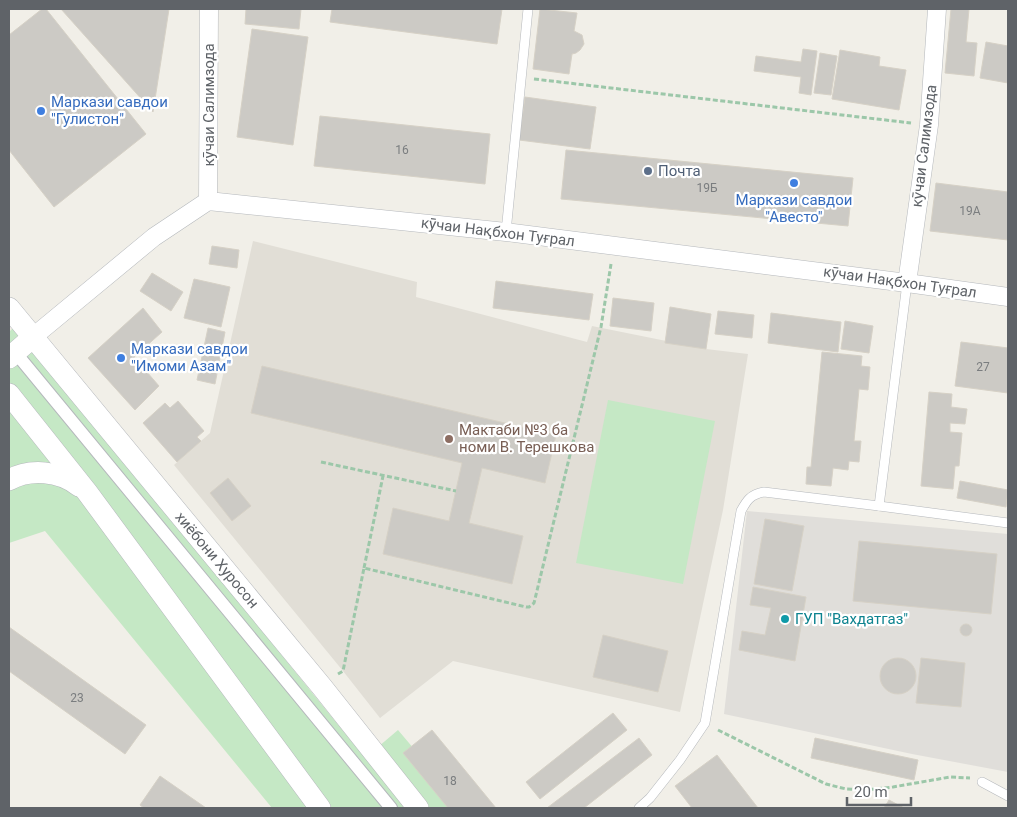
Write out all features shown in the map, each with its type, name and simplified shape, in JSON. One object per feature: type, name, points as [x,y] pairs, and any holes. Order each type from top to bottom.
[{"type":"street","name":"кӯчаи Салимзода","points":[[208,201],[209,9]]},
{"type":"street","name":"кӯчаи Салимзода","points":[[907,282],[929,125],[938,9]]},
{"type":"street","name":"кӯчаи Нақбхон Туғрал","points":[[208,201],[506,232],[907,282],[1008,297]]},
{"type":"street","points":[[208,201],[154,237],[12,355],[391,808]]},
{"type":"street","name":"хиёбони Хуросон","points":[[9,308],[322,687],[418,808]]},
{"type":"street","points":[[9,394],[87,492],[320,808]]},
{"type":"street","points":[[9,480],[30,472],[44,472],[74,482],[87,492]]},
{"type":"lane","points":[[506,232],[528,9]]},
{"type":"lane","points":[[879,506],[907,282]]},
{"type":"lane","points":[[639,808],[650,798],[680,760],[704,723],[741,512],[748,499],[756,493],[764,492],[1008,523]]},
{"type":"lane","points":[[982,782],[1008,796]]},
{"type":"path","points":[[520,78],[929,125]]},
{"type":"path","points":[[364,568],[526,607],[534,603],[601,327],[614,246]]},
{"type":"path","points":[[321,462],[456,491]]},
{"type":"path","points":[[344,671],[383,476]]},
{"type":"path","points":[[704,723],[826,784],[846,789],[866,790],[966,777],[982,782]]},
{"type":"shaded area","points":[[253,241],[417,282],[416,297],[587,342],[592,326],[706,349],[748,354],[723,510],[680,712],[453,661],[380,718],[174,465],[210,433]]},
{"type":"shaded area","points":[[747,511],[1008,534],[1008,772],[912,754],[724,714]]},
{"type":"green space","points":[[15,326],[365,758],[398,730],[464,808],[272,808],[45,531],[9,543],[9,332]]},
{"type":"green space","points":[[608,400],[715,421],[683,584],[576,563]]},
{"type":"building","points":[[42,9],[46,9],[146,134],[54,207],[9,150],[9,35]]},
{"type":"building","points":[[61,9],[169,9],[153,112]]},
{"type":"building","points":[[246,9],[301,9],[299,29],[245,24]]},
{"type":"building","points":[[332,9],[502,9],[497,44],[330,22]]},
{"type":"building","points":[[540,9],[577,13],[574,31],[582,35],[584,44],[580,50],[572,54],[569,74],[533,69]]},
{"type":"building","points":[[951,9],[969,9],[966,42],[977,43],[974,76],[945,73]]},
{"type":"building","points":[[252,29],[308,37],[293,145],[237,137]]},
{"type":"building","points":[[986,42],[1008,46],[1008,83],[980,78]]},
{"type":"building","points":[[803,49],[817,51],[811,95],[799,93],[801,77],[754,71],[756,56],[801,62]]},
{"type":"building","points":[[840,50],[880,57],[879,66],[906,70],[899,110],[832,99]]},
{"type":"building","points":[[820,53],[837,56],[831,95],[814,93]]},
{"type":"building","points":[[525,97],[596,107],[590,149],[519,140]]},
{"type":"building","points":[[320,116],[490,134],[485,184],[314,166]]},
{"type":"building","points":[[566,150],[853,178],[848,226],[561,199]]},
{"type":"building","points":[[936,183],[1008,192],[1008,240],[930,231]]},
{"type":"building","points":[[212,246],[239,250],[237,268],[209,264]]},
{"type":"building","points":[[152,273],[183,292],[171,311],[140,291]]},
{"type":"building","points":[[194,279],[230,287],[221,327],[184,318]]},
{"type":"building","points":[[496,281],[593,294],[589,320],[493,308]]},
{"type":"building","points":[[613,298],[654,303],[651,331],[610,326]]},
{"type":"building","points":[[670,307],[711,314],[706,349],[665,343]]},
{"type":"building","points":[[143,308],[162,332],[134,357],[159,386],[135,410],[88,358]]},
{"type":"building","points":[[718,311],[754,315],[752,338],[715,334]]},
{"type":"building","points":[[771,313],[841,322],[838,352],[768,343]]},
{"type":"building","points":[[845,321],[873,326],[869,353],[841,349]]},
{"type":"building","points":[[208,328],[225,332],[215,384],[197,380]]},
{"type":"building","points":[[961,342],[1008,348],[1008,393],[955,386]]},
{"type":"building","points":[[822,352],[862,356],[861,366],[870,367],[868,390],[859,389],[854,441],[861,441],[859,462],[849,461],[848,470],[833,468],[831,486],[806,484],[807,467],[811,467]]},
{"type":"building","points":[[262,366],[556,435],[545,483],[482,468],[469,523],[523,536],[512,584],[383,554],[393,508],[449,521],[462,463],[251,413]]},
{"type":"building","points":[[929,392],[952,394],[951,407],[967,409],[965,424],[950,423],[950,432],[962,433],[959,466],[955,466],[953,489],[921,486]]},
{"type":"building","points":[[178,401],[204,431],[197,437],[201,441],[177,462],[143,423],[165,403],[170,408]]},
{"type":"building","points":[[228,478],[251,506],[232,521],[210,493]]},
{"type":"building","points":[[960,481],[1008,490],[1006,507],[957,498]]},
{"type":"building","points":[[765,519],[804,526],[792,591],[754,584]]},
{"type":"building","points":[[859,541],[997,554],[991,614],[853,601]]},
{"type":"building","name":"ГУП \"Вахдатгаз\"","points":[[753,587],[806,597],[795,661],[739,650],[742,631],[765,635],[771,608],[750,605]]},
{"type":"building","points":[[966,624],[972,630],[966,636],[960,630]]},
{"type":"building","points":[[9,627],[146,725],[125,754],[9,671]]},
{"type":"building","points":[[603,635],[668,651],[658,692],[593,677]]},
{"type":"building","points":[[898,658],[905,659],[911,663],[915,669],[915,683],[911,689],[905,693],[898,694],[891,693],[885,689],[881,683],[880,676],[881,669],[885,663],[891,659]]},
{"type":"building","points":[[921,658],[965,663],[961,707],[916,703]]},
{"type":"building","points":[[613,713],[627,730],[540,799],[526,782]]},
{"type":"building","points":[[432,730],[496,808],[448,808],[403,753]]},
{"type":"building","points":[[639,738],[652,755],[584,808],[547,808]]},
{"type":"building","points":[[815,738],[918,760],[914,780],[811,758]]},
{"type":"building","points":[[717,755],[758,808],[692,808],[675,786]]},
{"type":"building","points":[[160,776],[206,808],[144,808],[140,805]]},
{"type":"building","points":[[889,800],[904,808],[884,808]]},
{"type":"place","name":"Маркази савдои \"Гулистон\"","points":[[41,111]]},
{"type":"place","name":"Почта","points":[[648,171]]},
{"type":"place","name":"Маркази савдои \"Авесто\"","points":[[794,183]]},
{"type":"place","name":"Маркази савдои \"Имоми Азам\"","points":[[121,358]]},
{"type":"place","name":"Мактаби №3 ба номи В. Терешкова","points":[[449,439]]},
{"type":"place","name":"ГУП \"Вахдатгаз\"","points":[[785,619]]}]
